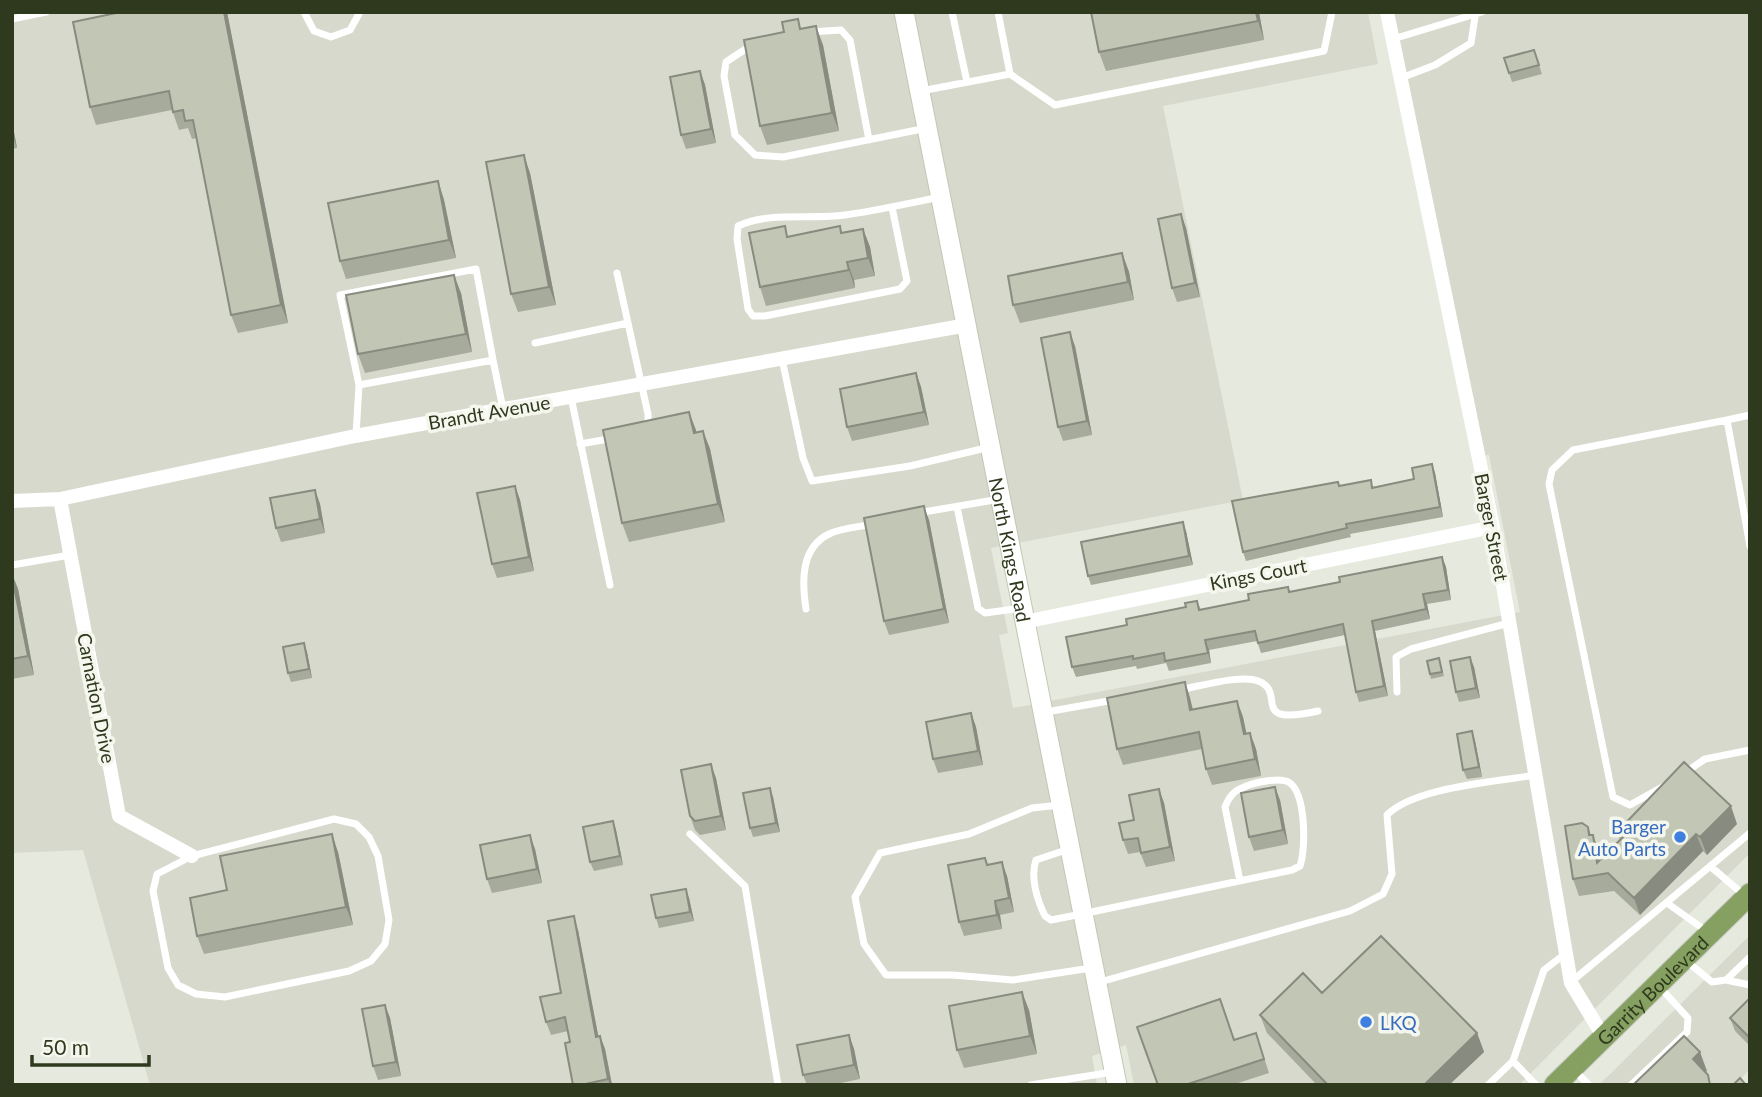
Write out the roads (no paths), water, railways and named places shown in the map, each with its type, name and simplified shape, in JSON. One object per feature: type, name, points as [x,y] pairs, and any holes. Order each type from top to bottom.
[{"type":"main road","name":"Garrity Boulevard","points":[[1555,1085],[1748,895]]},
{"type":"street","name":"North Kings Road","points":[[904,12],[1115,1079]]},
{"type":"street","name":"Barger Street","points":[[1387,12],[1493,527],[1571,983],[1603,1036]]},
{"type":"street","name":"Brandt Avenue","points":[[12,501],[60,499],[355,436],[967,325]]},
{"type":"street","name":"Carnation Drive","points":[[60,499],[119,816],[192,856]]},
{"type":"street","name":"Kings Court","points":[[1022,615],[1493,527]]},
{"type":"lane","points":[[12,19],[46,12]]},
{"type":"lane","points":[[304,12],[314,30],[331,37],[350,30],[360,12]]},
{"type":"lane","points":[[952,12],[967,82]]},
{"type":"lane","points":[[998,12],[1010,74]]},
{"type":"lane","points":[[920,92],[1010,74],[1055,104],[1324,51],[1332,12]]},
{"type":"lane","points":[[1393,39],[1478,15],[1471,43],[1436,65],[1402,78]]},
{"type":"lane","points":[[802,33],[841,30],[850,40],[869,140]]},
{"type":"lane","points":[[762,40],[743,48],[726,62],[724,76],[735,135],[755,155],[783,157],[928,128]]},
{"type":"lane","points":[[892,206],[907,281],[900,289],[765,316],[753,316],[748,309],[737,239],[738,226],[749,220],[845,215],[892,206],[942,197]]},
{"type":"lane","points":[[355,436],[359,385],[340,295],[476,269],[503,409]]},
{"type":"lane","points":[[617,273],[650,428],[643,432]]},
{"type":"lane","points":[[535,343],[628,323]]},
{"type":"lane","points":[[782,359],[803,458],[812,481],[910,466],[990,447]]},
{"type":"lane","points":[[359,385],[493,360]]},
{"type":"lane","points":[[571,397],[610,586]]},
{"type":"lane","points":[[1750,415],[1573,450],[1552,470],[1549,484],[1613,797],[1630,805],[1705,759],[1750,750]]},
{"type":"lane","points":[[1727,420],[1750,547]]},
{"type":"lane","points":[[580,444],[618,437]]},
{"type":"lane","points":[[905,517],[1000,499]]},
{"type":"lane","points":[[957,507],[978,608],[985,613],[1022,615]]},
{"type":"lane","points":[[806,609],[801,578],[810,552],[828,534],[879,523]]},
{"type":"lane","points":[[12,565],[70,555]]},
{"type":"lane","points":[[1397,692],[1396,657],[1411,649],[1509,623]]},
{"type":"lane","points":[[1168,691],[1247,679],[1261,681],[1269,691],[1273,708],[1280,715],[1289,718],[1318,711]]},
{"type":"lane","points":[[1042,713],[1129,698]]},
{"type":"lane","points":[[1060,805],[1032,808],[969,834],[880,853],[855,897],[864,944],[886,975],[952,975],[1013,980],[1094,975],[1350,911],[1382,894],[1392,874],[1387,815],[1397,805],[1424,796],[1535,775]]},
{"type":"lane","points":[[1069,849],[1036,860],[1033,870],[1039,904],[1045,916],[1051,920],[1240,881],[1300,866],[1304,854],[1304,827],[1297,794],[1290,783],[1282,780],[1241,788],[1230,797],[1224,807],[1240,881]]},
{"type":"lane","points":[[334,818],[356,824],[369,836],[378,856],[389,920],[385,944],[371,961],[349,971],[225,997],[197,995],[178,985],[168,968],[153,891],[157,874],[192,856],[334,818]]},
{"type":"lane","points":[[1571,983],[1750,833]]},
{"type":"lane","points":[[690,834],[745,886],[778,1085]]},
{"type":"lane","points":[[1710,866],[1748,895]]},
{"type":"lane","points":[[1667,902],[1711,934]]},
{"type":"lane","points":[[1488,1085],[1513,1061],[1544,970],[1566,953]]},
{"type":"lane","points":[[1726,980],[1750,957]]},
{"type":"lane","points":[[1684,960],[1712,982],[1726,980],[1750,985]]},
{"type":"lane","points":[[1631,1085],[1687,1032],[1689,1025],[1689,1018],[1657,984]]},
{"type":"lane","points":[[1513,1061],[1536,1085]]},
{"type":"lane","points":[[1571,1067],[1589,1085]]},
{"type":"lane","points":[[1031,1085],[1115,1079]]},
{"type":"place","name":"Barger Auto Parts","points":[[1680,837]]},
{"type":"place","name":"LKQ","points":[[1366,1022]]}]
